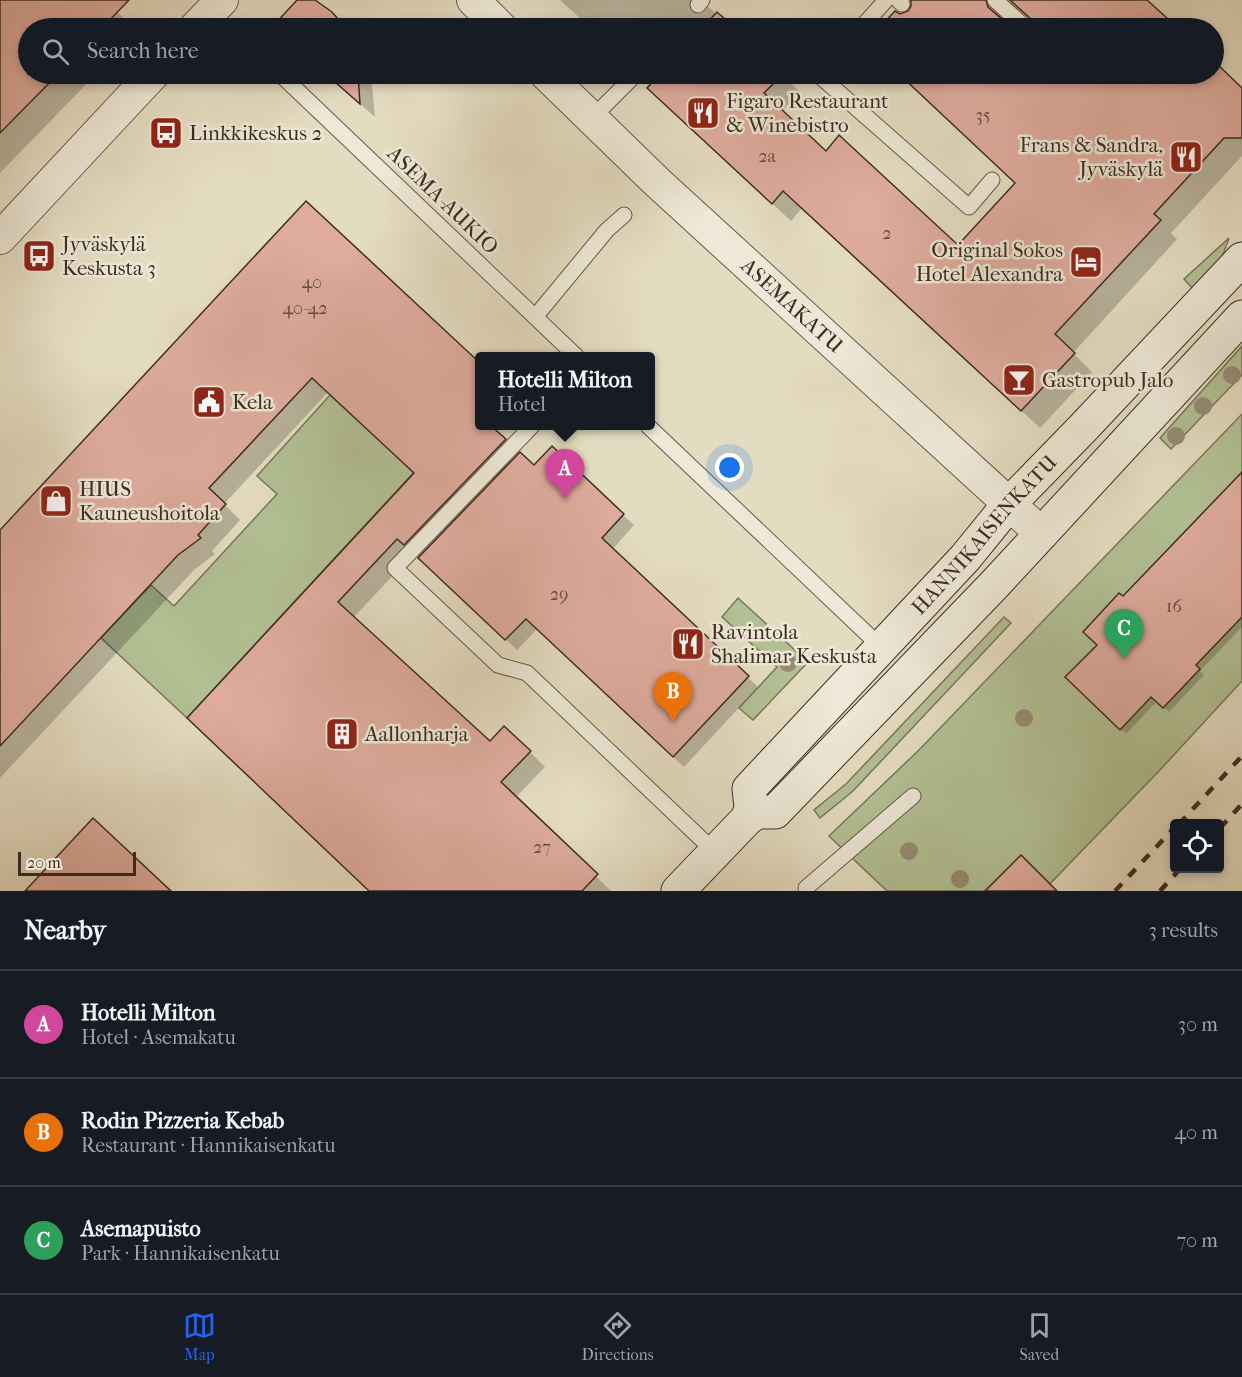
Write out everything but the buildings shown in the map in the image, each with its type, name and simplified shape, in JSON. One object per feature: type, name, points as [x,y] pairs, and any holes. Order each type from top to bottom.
[{"type":"main road","name":"HANNIKAISENKATU","points":[[748,818],[751,807],[749,789],[965,558],[1009,504],[1242,259]]},
{"type":"main road","name":"HANNIKAISENKATU","points":[[748,818],[757,812],[774,812],[1042,534],[1242,317]]},
{"type":"main road","points":[[678,891],[748,818]]},
{"type":"street","points":[[205,18],[222,0]]},
{"type":"street","points":[[473,0],[491,18]]},
{"type":"street","points":[[0,238],[144,84]]},
{"type":"street","name":"ASEMAKATU","points":[[556,84],[657,182],[1042,534]]},
{"type":"lane","points":[[870,18],[886,0]]},
{"type":"lane","points":[[995,0],[1015,18]]},
{"type":"lane","name":"ASEMA-AUKIO","points":[[290,84],[571,352]]},
{"type":"lane","points":[[591,119],[626,84]]},
{"type":"lane","points":[[828,84],[969,207],[992,180]]},
{"type":"lane","points":[[535,317],[607,230],[624,215]]},
{"type":"lane","points":[[528,430],[395,568],[498,665],[527,673],[715,852]]},
{"type":"lane","points":[[652,430],[881,647]]},
{"type":"lane","points":[[806,888],[913,796]]},
{"type":"green space","points":[[1229,238],[1218,268],[1194,290],[1184,279]]},
{"type":"green space","points":[[1242,346],[1242,375],[1171,449],[1160,438]]},
{"type":"green space","points":[[330,395],[414,472],[187,718],[101,638],[151,585],[174,606],[277,494],[257,476]]},
{"type":"green space","points":[[1242,414],[1242,681],[1043,891],[887,891],[829,836],[919,750]]},
{"type":"green space","points":[[738,598],[808,662],[753,720],[739,708],[777,667],[722,617]]},
{"type":"green space","points":[[1004,617],[1011,623],[853,791],[820,818],[814,810],[846,784]]},
{"type":"railway","points":[[1184,819],[1242,756]]},
{"type":"railway","points":[[1224,824],[1242,804]]},
{"type":"railway","points":[[1115,891],[1170,832]]},
{"type":"railway","points":[[1160,891],[1176,873]]},
{"type":"place","name":"Figaro Restaurant & Winebistro","points":[[703,113]]},
{"type":"place","name":"Linkkikeskus 2","points":[[166,133]]},
{"type":"place","name":"Frans & Sandra, Jyväskylä","points":[[1186,157]]},
{"type":"place","name":"Jyväskylä Keskusta 3","points":[[39,256]]},
{"type":"place","name":"Original Sokos Hotel Alexandra","points":[[1086,262]]},
{"type":"place","name":"Gastropub Jalo","points":[[1019,380]]},
{"type":"place","name":"Kela","points":[[209,402]]},
{"type":"place","name":"Hotelli Milton","points":[[565,499]]},
{"type":"place","name":"HIUS Kauneushoitola","points":[[56,501]]},
{"type":"place","name":"Ravintola Shalimar Keskusta","points":[[688,644]]},
{"type":"place","name":"Asemapuisto","points":[[1124,659]]},
{"type":"place","name":"Rodin Pizzeria Kebab","points":[[673,722]]},
{"type":"place","name":"Aallonharja","points":[[342,734]]}]
